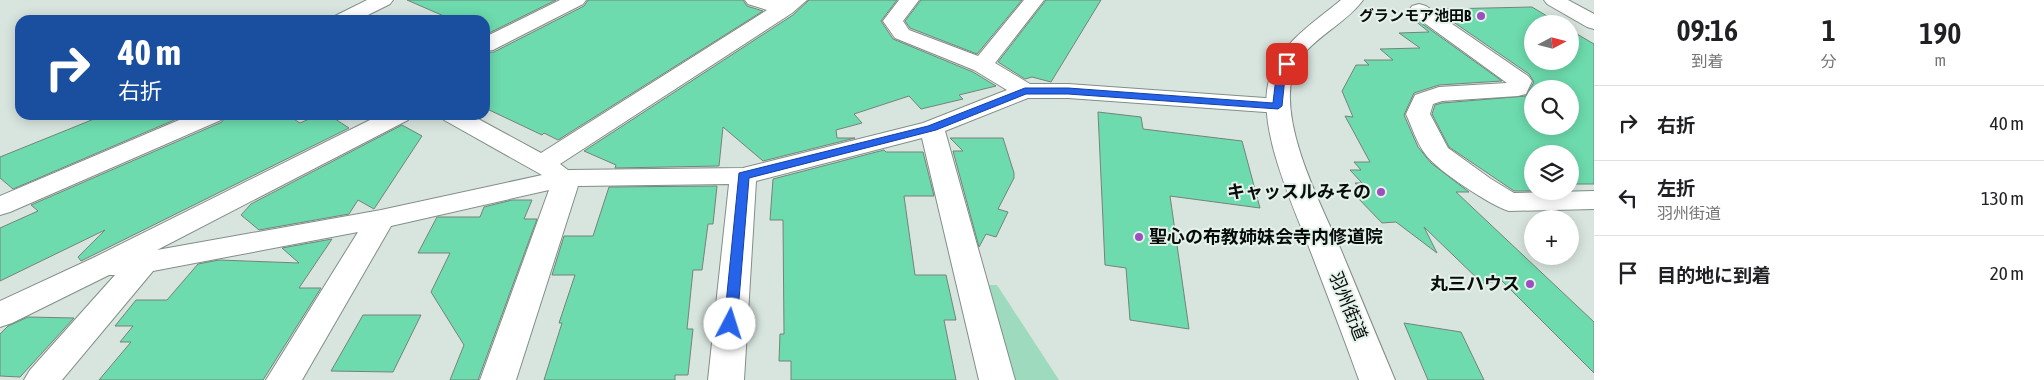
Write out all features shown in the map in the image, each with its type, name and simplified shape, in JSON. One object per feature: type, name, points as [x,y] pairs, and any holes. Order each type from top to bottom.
[{"type":"street","points":[[352,15],[383,0]]},
{"type":"street","points":[[490,42],[576,0]]},
{"type":"street","points":[[755,0],[791,4]]},
{"type":"street","points":[[909,0],[893,21],[902,34],[982,64],[1025,91]]},
{"type":"street","points":[[982,64],[1034,0]]},
{"type":"street","name":"羽州街道","points":[[1353,0],[1293,52],[1281,77],[1278,106],[1285,144],[1300,186],[1378,380]]},
{"type":"street","points":[[1554,0],[1594,23]]},
{"type":"street","points":[[498,380],[554,171],[791,4]]},
{"type":"street","points":[[1419,10],[1520,82],[1518,89],[1439,94],[1423,100],[1418,114],[1437,152],[1481,185],[1509,202],[1594,200]]},
{"type":"street","points":[[104,265],[143,263],[381,218],[554,171],[743,176],[932,128],[1025,91],[1068,91],[1278,106]]},
{"type":"street","points":[[0,206],[200,120]]},
{"type":"street","points":[[0,315],[104,265],[390,120]]},
{"type":"street","points":[[462,120],[554,171]]},
{"type":"street","points":[[932,128],[997,380]]},
{"type":"street","points":[[726,380],[743,176]]},
{"type":"street","points":[[284,380],[381,218]]},
{"type":"street","points":[[42,380],[143,263]]},
{"type":"green space","points":[[981,285],[997,285],[1059,380],[1003,380]]},
{"type":"building","points":[[407,0],[556,0],[490,33],[490,15],[442,15]]},
{"type":"building","points":[[588,0],[743,0],[747,6],[763,11],[558,140],[544,133],[542,135],[490,110],[490,52],[584,6]]},
{"type":"building","points":[[809,0],[897,0],[881,21],[893,39],[973,72],[996,86],[959,95],[963,99],[921,109],[909,96],[854,114],[862,123],[836,130],[837,138],[855,138],[763,161],[723,127],[719,166],[615,168],[616,165],[584,151],[793,15]]},
{"type":"building","points":[[921,0],[1022,0],[977,54],[910,28],[905,21]]},
{"type":"building","points":[[1046,0],[1101,0],[1051,82],[1032,77],[1025,79],[998,62]]},
{"type":"building","points":[[1532,7],[1545,15],[1524,15],[1524,70],[1579,70],[1579,35],[1594,44],[1594,184],[1579,184],[1579,145],[1524,145],[1524,191],[1514,191],[1449,147],[1432,114],[1435,105],[1442,103],[1524,96],[1524,135],[1579,135],[1579,80],[1533,80],[1529,74],[1449,19],[1457,19],[1443,9]]},
{"type":"building","points":[[1414,20],[1417,20],[1502,81],[1439,85],[1414,93],[1404,115],[1418,147],[1431,163],[1469,192],[1456,192],[1524,256],[1524,265],[1533,265],[1594,322],[1594,373],[1501,280],[1483,284],[1424,227],[1437,253],[1396,222],[1382,223],[1356,196],[1367,196],[1355,183],[1362,183],[1350,170],[1361,170],[1354,162],[1370,162],[1345,116],[1353,117],[1342,91],[1356,65],[1369,65],[1364,60],[1393,60],[1380,49],[1420,48],[1399,33],[1429,32]]},
{"type":"building","name":"聖心の布教姉妹会寺内修道院","points":[[1098,112],[1141,117],[1143,129],[1242,141],[1260,208],[1170,196],[1189,329],[1130,320],[1126,268],[1105,265]]},
{"type":"building","points":[[92,120],[174,120],[13,189],[0,178],[0,157]]},
{"type":"building","points":[[223,120],[295,120],[300,123],[307,120],[337,120],[349,128],[81,261],[78,257],[105,230],[0,281],[0,228],[38,211],[31,205]]},
{"type":"building","points":[[402,125],[422,136],[374,209],[358,200],[349,214],[259,230],[241,215],[251,204]]},
{"type":"building","points":[[950,138],[1003,138],[1014,173],[1014,178],[998,209],[1008,212],[996,237],[986,234],[979,247],[953,151],[963,151]]},
{"type":"building","points":[[884,150],[886,152],[923,152],[934,196],[904,196],[915,275],[946,275],[956,320],[944,320],[956,380],[791,380],[791,361],[779,361],[780,334],[784,334],[783,220],[770,220],[773,179]]},
{"type":"building","points":[[717,186],[713,224],[708,224],[702,270],[693,270],[687,329],[693,329],[688,375],[675,375],[675,380],[544,380],[562,323],[559,323],[575,275],[552,275],[564,236],[593,236],[609,187]]},
{"type":"building","points":[[512,200],[532,200],[524,219],[537,219],[478,380],[450,380],[464,345],[431,292],[450,253],[418,253],[437,217],[480,217],[484,207]]},
{"type":"building","points":[[332,239],[299,288],[321,288],[263,380],[99,380],[131,342],[120,342],[133,326],[115,326],[136,300],[167,300],[198,264],[219,260],[299,263],[282,248]]},
{"type":"building","points":[[363,315],[421,315],[393,372],[331,371]]},
{"type":"building","points":[[28,317],[74,318],[20,377],[0,376],[0,334],[8,326]]},
{"type":"building","points":[[1404,323],[1461,332],[1484,380],[1428,380]]},
{"type":"place","name":"グランモア池田B","points":[[1481,16]]},
{"type":"place","name":"キャッスルみその","points":[[1381,192]]},
{"type":"place","name":"聖心の布教姉妹会寺内修道院","points":[[1139,237]]},
{"type":"place","name":"丸三ハウス","points":[[1530,284]]},
{"type":"route","points":[[730,324],[743,176],[932,128],[1025,91],[1068,91],[1278,106],[1281,77],[1287,64]]}]
